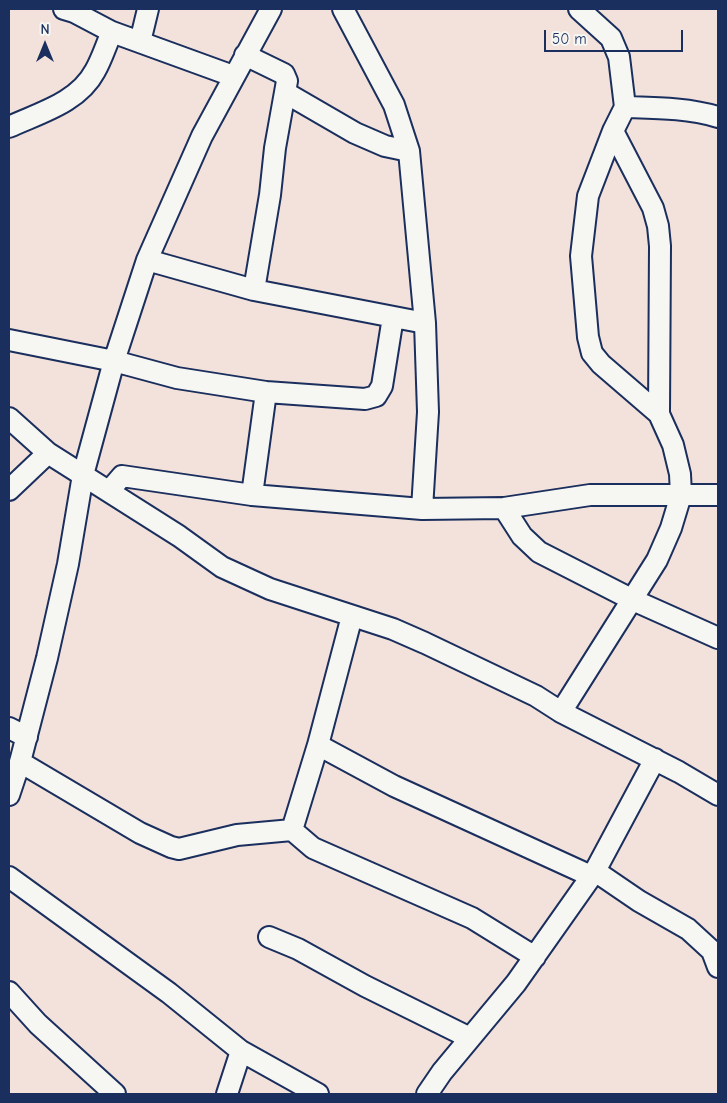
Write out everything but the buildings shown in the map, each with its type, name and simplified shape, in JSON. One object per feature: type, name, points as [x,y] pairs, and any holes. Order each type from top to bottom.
[{"type":"street","points":[[140,42],[148,9]]},
{"type":"street","points":[[9,795],[27,737],[47,658],[68,564],[83,475],[114,361],[147,260],[202,136],[271,9]]},
{"type":"street","points":[[343,9],[394,104],[408,151],[425,323],[428,412],[422,509]]},
{"type":"street","points":[[579,9],[611,38],[619,57],[626,107],[613,131],[588,196],[581,256],[588,337],[592,353],[601,364],[659,414]]},
{"type":"street","points":[[70,10],[112,32],[234,76]]},
{"type":"street","points":[[9,127],[60,105],[82,88],[95,72],[112,32]]},
{"type":"street","points":[[245,55],[284,74],[287,80],[254,290]]},
{"type":"street","points":[[286,92],[355,133],[385,146],[408,151]]},
{"type":"street","points":[[626,107],[674,108],[702,112],[718,117]]},
{"type":"street","points":[[561,712],[657,560],[671,528],[681,495],[680,474],[673,445],[659,414],[660,246],[658,226],[653,208],[613,131]]},
{"type":"street","points":[[147,260],[254,290],[425,323]]},
{"type":"street","points":[[9,340],[114,361],[177,378],[266,392],[366,399],[376,396],[382,386],[393,317]]},
{"type":"street","points":[[252,495],[266,392]]},
{"type":"street","points":[[9,418],[48,453],[179,536],[222,566],[270,589],[401,632],[536,696],[561,712],[718,795]]},
{"type":"street","points":[[9,490],[48,453]]},
{"type":"street","points":[[109,491],[122,476],[252,495],[422,509],[504,508],[590,495],[718,495]]},
{"type":"street","points":[[504,508],[522,536],[539,552],[633,600],[718,638]]},
{"type":"street","points":[[292,830],[318,745],[352,616]]},
{"type":"street","points":[[9,728],[27,737]]},
{"type":"street","points":[[318,745],[394,786],[593,874],[688,929],[712,951],[718,967]]},
{"type":"street","points":[[427,1094],[442,1072],[516,983],[593,874],[655,760]]},
{"type":"street","points":[[20,762],[140,833],[170,847],[179,848],[237,835],[292,830],[313,848],[472,918],[535,957]]},
{"type":"street","points":[[9,877],[169,993],[241,1051],[318,1094]]},
{"type":"street","points":[[269,937],[298,949],[374,991],[470,1038]]},
{"type":"street","points":[[9,992],[38,1024],[115,1094]]},
{"type":"street","points":[[228,1094],[241,1051]]}]
